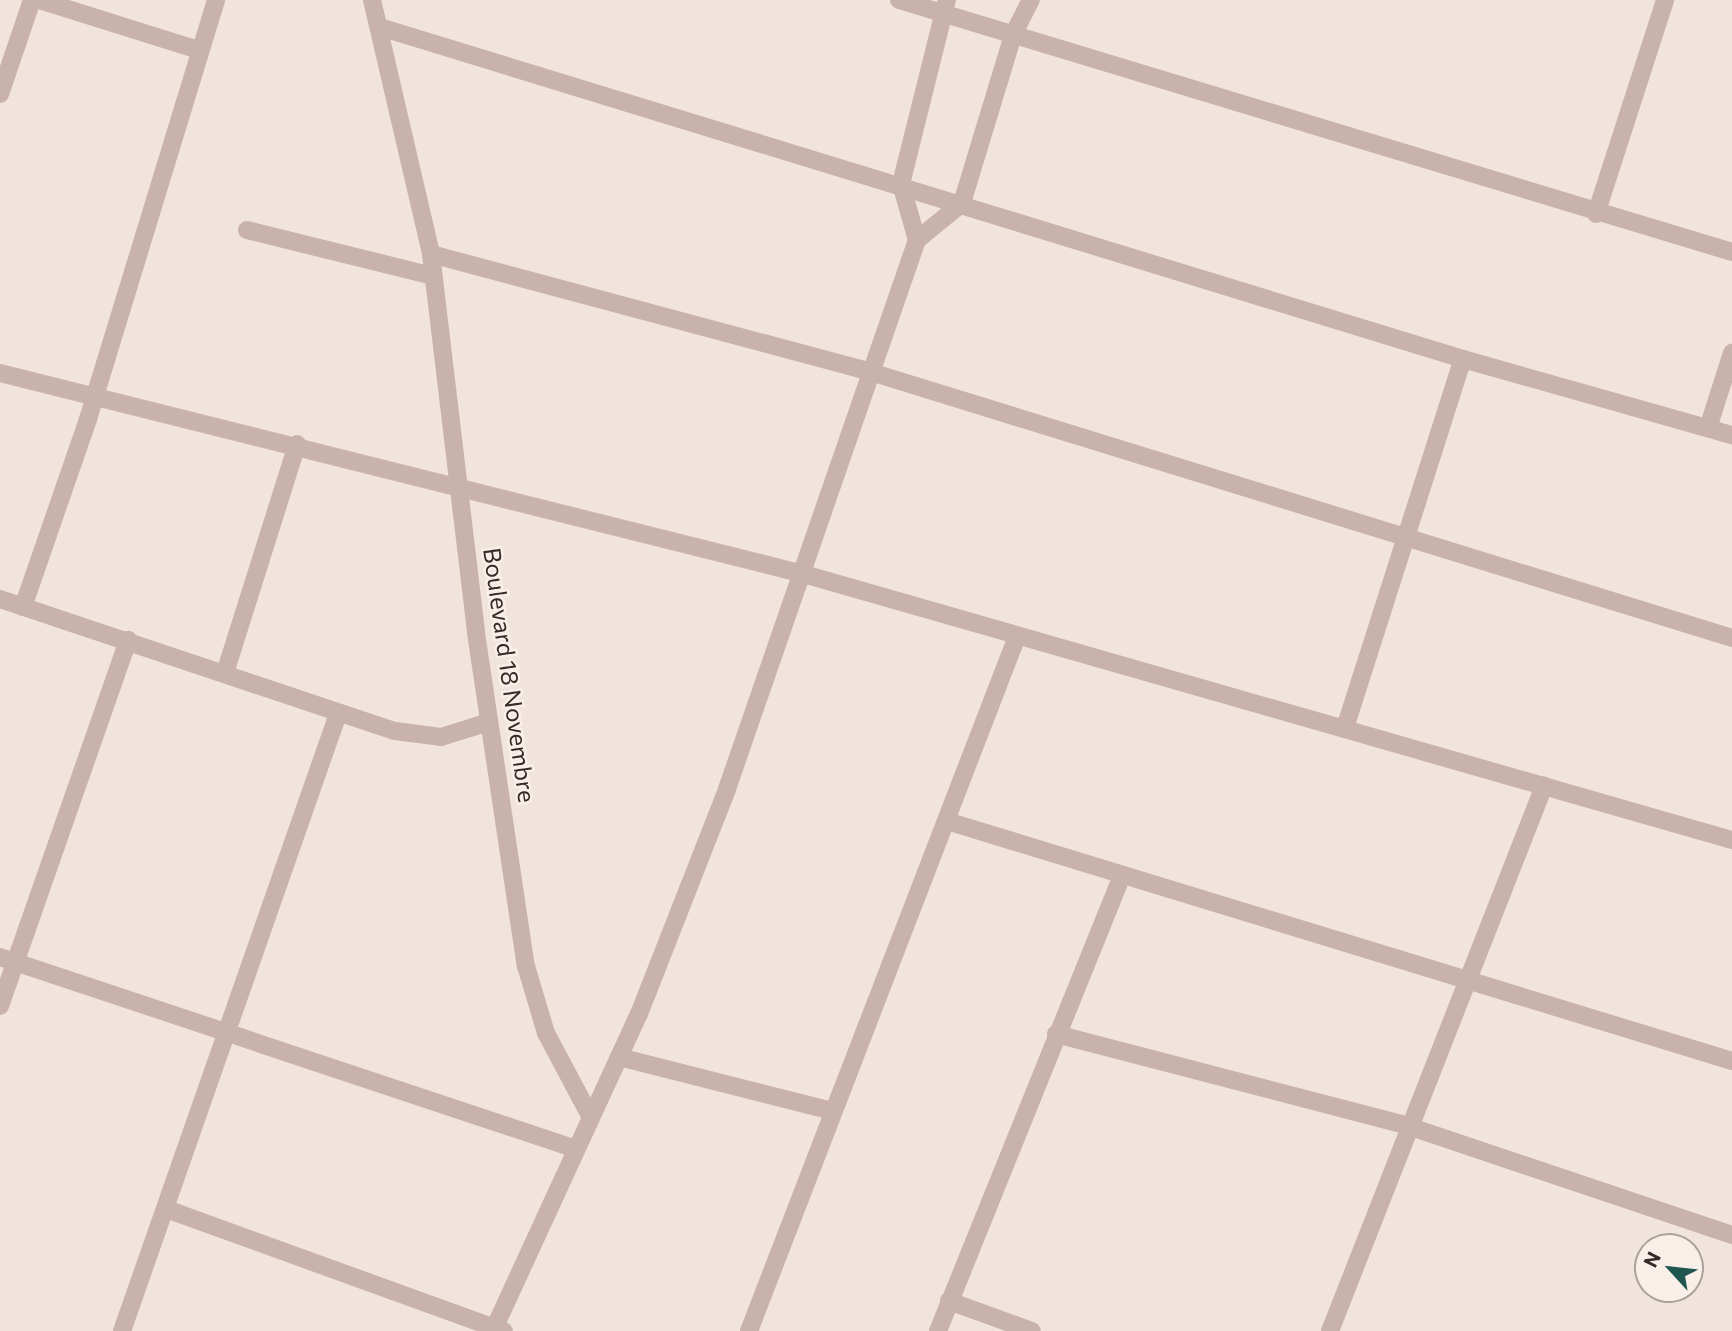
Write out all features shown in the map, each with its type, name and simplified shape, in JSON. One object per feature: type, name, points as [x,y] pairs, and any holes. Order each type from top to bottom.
[{"type":"street","points":[[0,94],[33,0]]},
{"type":"street","points":[[39,0],[199,50]]},
{"type":"street","points":[[23,607],[216,0]]},
{"type":"street","name":"Boulevard 18 Novembre","points":[[372,0],[383,27],[431,254],[489,722],[526,966],[546,1033],[589,1114]]},
{"type":"street","points":[[899,0],[946,7],[1013,35],[1596,214],[1732,252]]},
{"type":"street","points":[[169,1210],[497,1330],[573,1148],[619,1056],[727,789],[800,573],[874,373],[917,240],[962,203],[1013,35],[1031,0]]},
{"type":"street","points":[[1596,214],[1665,0]]},
{"type":"street","points":[[917,240],[901,184],[946,7]]},
{"type":"street","points":[[383,27],[901,184],[1463,359],[1732,435]]},
{"type":"street","points":[[247,230],[433,276]]},
{"type":"street","points":[[431,254],[874,373],[1404,540],[1732,638]]},
{"type":"street","points":[[1708,428],[1732,353]]},
{"type":"street","points":[[1345,728],[1463,359]]},
{"type":"street","points":[[0,373],[297,444],[460,488],[800,573],[1016,639],[1345,728],[1732,840]]},
{"type":"street","points":[[225,673],[297,444]]},
{"type":"street","points":[[0,599],[128,639],[338,715],[441,737],[489,722]]},
{"type":"street","points":[[0,1006],[7,960],[128,639]]},
{"type":"street","points":[[749,1331],[832,1111],[950,822],[1016,639]]},
{"type":"street","points":[[122,1331],[169,1210],[338,715]]},
{"type":"street","points":[[1330,1331],[1408,1126],[1544,786]]},
{"type":"street","points":[[950,822],[1121,877],[1732,1061]]},
{"type":"street","points":[[937,1331],[1121,877]]},
{"type":"street","points":[[7,960],[227,1035],[476,1110],[573,1148]]},
{"type":"street","points":[[1056,1034],[1408,1126],[1732,1235]]},
{"type":"street","points":[[619,1056],[832,1111]]},
{"type":"street","points":[[949,1301],[1032,1331]]}]
